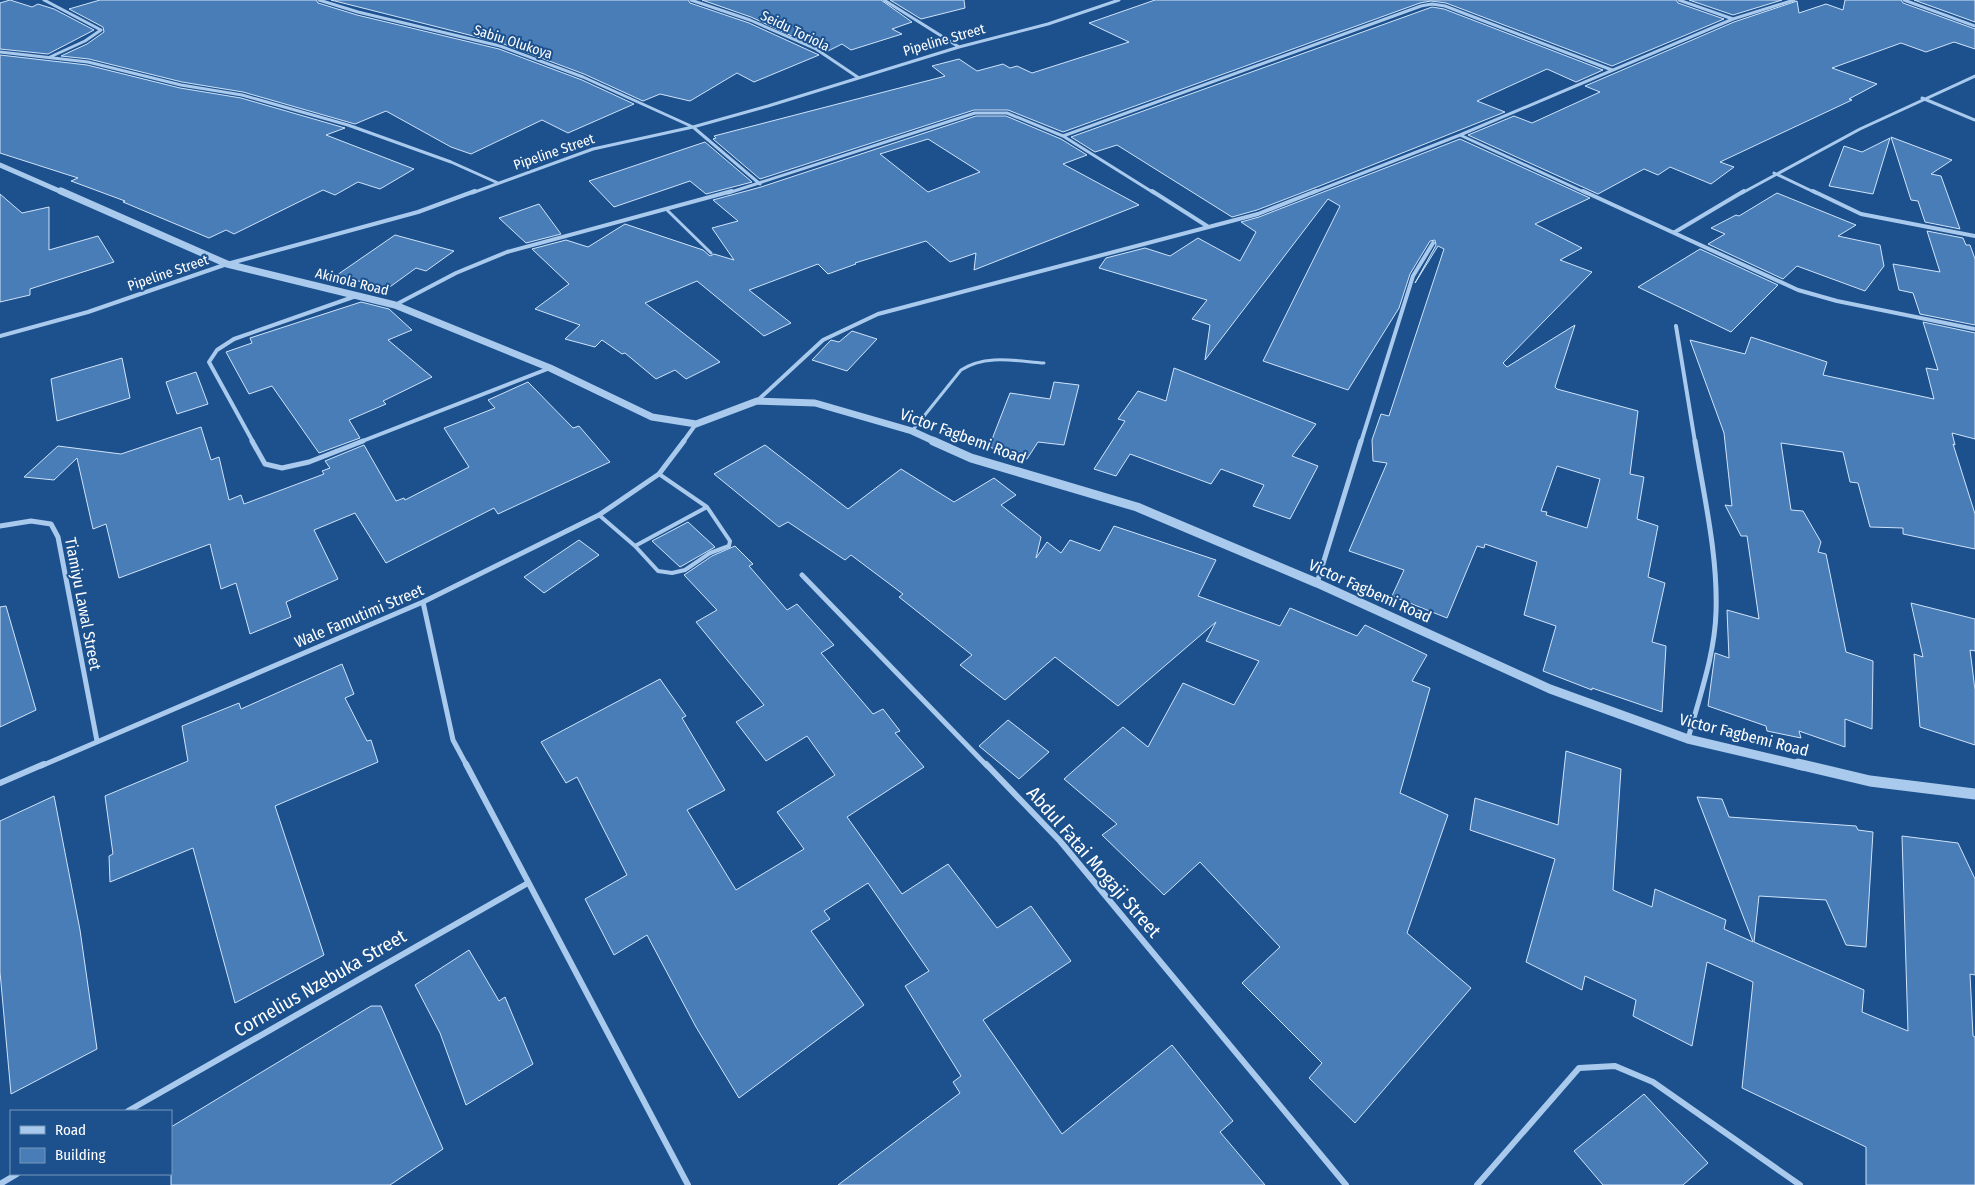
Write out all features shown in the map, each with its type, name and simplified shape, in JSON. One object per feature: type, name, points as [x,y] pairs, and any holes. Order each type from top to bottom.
[{"type":"street","points":[[44,0],[101,30],[85,41],[50,57]]},
{"type":"street","name":"Sabiu Olukoya","points":[[319,0],[500,46],[583,77],[693,127],[760,184]]},
{"type":"street","name":"Seidu Toriola","points":[[691,0],[750,20],[816,49],[858,78]]},
{"type":"street","points":[[884,0],[959,47]]},
{"type":"street","name":"Pipeline Street","points":[[0,336],[88,312],[227,264],[418,212],[593,149],[693,127],[959,47],[1048,24],[1119,0]]},
{"type":"street","points":[[1679,0],[1733,19]]},
{"type":"street","points":[[696,424],[757,401],[823,340],[878,314],[1206,226],[1258,214],[1460,135],[1733,19],[1794,0]]},
{"type":"street","points":[[1904,0],[1975,26]]},
{"type":"street","points":[[1063,136],[1420,6],[1432,4],[1445,6],[1612,70]]},
{"type":"street","points":[[0,52],[50,57],[115,67],[181,85],[242,95],[348,125],[451,162],[498,183]]},
{"type":"street","points":[[1675,232],[1774,173],[1922,98],[1975,76]]},
{"type":"street","points":[[1922,98],[1975,120]]},
{"type":"street","points":[[395,305],[456,274],[507,252],[603,224],[667,210],[760,184],[975,113],[1007,113],[1063,136],[1206,226]]},
{"type":"street","points":[[1460,135],[1798,290],[1837,301],[1975,329]]},
{"type":"street","name":"Akinola Road","points":[[0,164],[227,264],[395,305],[550,368],[652,417],[696,424]]},
{"type":"street","points":[[1774,173],[1861,214],[1883,220],[1975,236]]},
{"type":"street","points":[[1317,583],[1413,276],[1433,243]]},
{"type":"street","points":[[357,295],[234,339],[217,350],[209,362],[265,464],[282,468],[309,462],[550,368]]},
{"type":"street","points":[[1676,326],[1716,574],[1716,614],[1707,668],[1688,738]]},
{"type":"street","name":"Victor Fagbemi Road","points":[[757,401],[815,403],[912,431],[971,458],[1137,507],[1317,583],[1550,689],[1688,738],[1870,781],[1975,794]]},
{"type":"street","name":"Wale Famutimi Street","points":[[0,783],[423,602],[599,514],[659,474],[696,424]]},
{"type":"street","name":"Tiamiyu Lawal Street","points":[[0,526],[31,521],[52,524],[58,537],[97,741]]},
{"type":"street","name":"Abdul Fatai Mogaji Street","points":[[802,575],[1060,841],[1346,1185]]},
{"type":"street","points":[[423,602],[453,740],[688,1185]]},
{"type":"street","name":"Cornelius Nzebuka Street","points":[[130,1110],[528,883]]},
{"type":"street","points":[[1477,1185],[1579,1068],[1614,1066],[1653,1082],[1800,1185]]},
{"type":"street","points":[[5,1183],[17,1175]]},
{"type":"lane","points":[[667,210],[711,253]]},
{"type":"lane","points":[[912,431],[961,370],[969,363],[982,361],[1044,363]]},
{"type":"lane","points":[[599,514],[635,546],[658,570],[672,573],[686,570],[710,553],[729,546],[730,541],[708,507],[659,474]]},
{"type":"lane","points":[[635,546],[708,507]]},
{"type":"building","points":[[10,0],[32,7],[38,4],[54,9],[94,30],[48,54],[0,49],[0,3]]},
{"type":"building","points":[[100,0],[316,0],[318,3],[357,15],[499,49],[582,80],[634,104],[568,133],[542,120],[471,154],[451,147],[386,111],[355,124],[243,92],[182,82],[89,59],[61,56],[87,44],[104,32],[103,27],[69,9]]},
{"type":"building","points":[[331,0],[688,0],[690,3],[749,23],[819,55],[754,82],[737,73],[690,101],[660,94],[643,101],[584,74],[501,43]]},
{"type":"building","points":[[702,0],[881,0],[912,22],[892,29],[902,34],[851,50],[842,44],[826,52],[751,17]]},
{"type":"building","points":[[890,0],[964,0],[965,8],[921,19]]},
{"type":"building","points":[[1155,0],[1676,0],[1678,3],[1724,19],[1612,66],[1446,3],[1431,1],[1420,3],[1063,132],[1008,110],[974,110],[760,179],[713,139],[716,138],[714,136],[942,77],[945,76],[932,66],[959,59],[977,71],[1003,64],[1010,68],[1017,66],[1032,73],[1129,42],[1089,23]]},
{"type":"building","points":[[1689,0],[1782,0],[1733,15]]},
{"type":"building","points":[[1845,0],[1901,0],[1903,3],[1975,29],[1975,49],[1954,42],[1926,52],[1901,43],[1832,68],[1877,84],[1849,99],[1852,100],[1720,162],[1734,167],[1711,184],[1670,167],[1658,175],[1644,169],[1598,194],[1468,135],[1514,116],[1532,123],[1600,92],[1585,86],[1734,22],[1797,1],[1799,13],[1826,4],[1843,10]]},
{"type":"building","points":[[1914,0],[1975,0],[1975,22]]},
{"type":"building","points":[[1432,7],[1444,9],[1603,70],[1576,82],[1547,69],[1477,101],[1505,112],[1317,187],[1257,210],[1232,217],[1117,145],[1095,152],[1071,137]]},
{"type":"building","points":[[0,55],[87,65],[180,88],[241,98],[345,128],[326,135],[414,169],[380,189],[358,182],[335,195],[323,190],[234,234],[226,230],[209,238],[123,202],[125,201],[71,181],[78,178],[0,153]]},
{"type":"building","points":[[976,116],[1006,116],[1061,139],[1087,155],[1063,164],[1139,205],[974,270],[976,253],[950,262],[926,241],[855,263],[828,274],[818,264],[749,290],[791,323],[764,336],[697,281],[645,303],[720,362],[686,379],[675,370],[656,379],[625,353],[622,354],[602,340],[595,347],[565,339],[580,325],[535,309],[569,284],[532,249],[566,240],[588,247],[625,224],[703,250],[710,256],[714,254],[734,260],[712,228],[738,221],[713,200],[761,187]],"holes":[[[928,139],[980,172],[928,192],[880,154]]]},
{"type":"building","points":[[1891,137],[1952,160],[1931,174],[1941,176],[1960,229],[1925,222],[1918,201],[1911,200]]},
{"type":"building","points":[[1890,138],[1873,194],[1829,186],[1844,146],[1862,152]]},
{"type":"building","points":[[1460,139],[1590,198],[1535,224],[1582,248],[1560,260],[1592,272],[1503,363],[1507,367],[1575,325],[1555,387],[1638,411],[1630,474],[1644,477],[1637,519],[1658,526],[1648,577],[1665,583],[1652,642],[1666,646],[1662,712],[1592,688],[1592,690],[1543,671],[1556,626],[1524,615],[1537,562],[1485,544],[1484,548],[1477,546],[1447,618],[1392,596],[1404,570],[1349,551],[1387,463],[1373,461],[1372,440],[1381,414],[1389,416],[1444,249],[1438,246],[1415,283],[1436,245],[1435,240],[1430,241],[1410,274],[1399,308],[1348,390],[1263,361],[1340,206],[1328,199],[1205,360],[1210,325],[1192,319],[1207,300],[1099,268],[1106,258],[1145,248],[1170,256],[1198,238],[1240,261],[1256,232],[1241,222],[1259,217]],"holes":[[[1557,466],[1600,479],[1587,528],[1546,515],[1547,512],[1541,511]]]},
{"type":"building","points":[[705,142],[752,182],[706,194],[690,181],[614,207],[589,181]]},
{"type":"building","points":[[1777,193],[1856,225],[1838,236],[1880,245],[1884,266],[1865,291],[1797,266],[1783,279],[1708,244],[1725,234],[1711,228],[1736,215],[1739,216]]},
{"type":"building","points":[[0,194],[22,213],[49,207],[49,250],[98,236],[114,262],[30,289],[30,295],[0,302]]},
{"type":"building","points":[[539,204],[561,234],[526,243],[499,218]]},
{"type":"building","points":[[1927,231],[1963,238],[1966,245],[1970,245],[1975,259],[1975,325],[1920,314],[1913,293],[1899,290],[1893,264],[1940,272]]},
{"type":"building","points":[[395,235],[454,251],[426,271],[416,268],[387,289],[337,275]]},
{"type":"building","points":[[1700,249],[1778,285],[1731,332],[1638,287]]},
{"type":"building","points":[[361,302],[389,309],[412,330],[388,340],[432,377],[383,401],[386,404],[349,420],[360,438],[319,453],[272,386],[249,394],[226,352],[252,343],[250,338]]},
{"type":"building","points":[[1923,322],[1975,333],[1975,439],[1952,433],[1955,445],[1953,444],[1975,514],[1975,549],[1903,534],[1903,528],[1870,527],[1858,483],[1850,482],[1843,452],[1781,443],[1791,510],[1803,511],[1821,542],[1818,552],[1826,554],[1846,652],[1873,661],[1872,729],[1845,719],[1845,747],[1799,731],[1801,738],[1767,731],[1766,726],[1708,706],[1715,653],[1729,658],[1727,610],[1759,619],[1747,536],[1741,536],[1725,505],[1732,506],[1724,433],[1690,340],[1745,354],[1751,337],[1827,362],[1823,375],[1934,399],[1926,368],[1938,370]]},
{"type":"building","points":[[852,331],[877,339],[847,371],[812,360],[831,340],[839,342]]},
{"type":"building","points":[[122,358],[130,398],[57,421],[51,379]]},
{"type":"building","points":[[1174,368],[1316,424],[1292,456],[1318,466],[1290,519],[1253,506],[1264,485],[1221,469],[1211,484],[1130,454],[1116,476],[1094,469],[1125,421],[1118,419],[1138,391],[1166,401]]},
{"type":"building","points":[[196,372],[208,404],[177,414],[166,382]]},
{"type":"building","points":[[528,382],[573,428],[579,426],[610,462],[498,514],[494,508],[386,563],[355,513],[314,530],[338,579],[286,602],[291,617],[250,634],[236,583],[221,589],[210,544],[119,578],[106,524],[93,529],[77,458],[54,480],[24,477],[58,446],[121,454],[201,427],[211,460],[219,457],[229,500],[241,495],[244,504],[324,474],[322,471],[330,468],[325,461],[364,445],[396,501],[404,498],[405,500],[469,467],[444,428],[495,408],[488,400]]},
{"type":"building","points":[[1054,382],[1079,385],[1064,445],[1038,442],[1027,459],[989,447],[1010,393],[1050,399]]},
{"type":"building","points":[[765,445],[848,509],[901,469],[954,502],[994,478],[1016,495],[1001,505],[1041,537],[1036,558],[1047,542],[1061,553],[1070,540],[1100,551],[1114,526],[1216,560],[1198,596],[1280,626],[1290,608],[1357,636],[1365,625],[1427,655],[1412,681],[1430,688],[1400,793],[1448,815],[1407,933],[1471,988],[1355,1123],[1309,1078],[1322,1063],[1242,983],[1280,947],[1200,862],[1164,895],[1102,835],[1117,824],[1064,779],[1123,727],[1148,747],[1183,683],[1234,705],[1259,661],[1206,641],[1216,622],[1118,706],[1055,657],[1005,700],[960,665],[972,655],[899,597],[903,594],[851,555],[845,560],[788,522],[779,527],[714,474]]},
{"type":"building","points":[[688,522],[715,547],[680,567],[652,541]]},
{"type":"building","points":[[579,540],[599,555],[544,593],[524,577]]},
{"type":"building","points":[[735,546],[753,564],[749,566],[787,610],[797,604],[834,645],[821,653],[873,714],[883,709],[900,731],[895,733],[924,767],[847,817],[902,894],[948,864],[997,928],[1031,906],[1071,961],[983,1020],[1062,1134],[1172,1045],[1233,1121],[1220,1132],[1265,1185],[838,1185],[960,1093],[953,1082],[961,1076],[905,986],[929,971],[868,883],[824,911],[830,919],[811,931],[864,1005],[739,1098],[696,1027],[647,935],[614,955],[585,899],[627,875],[577,777],[566,783],[541,742],[660,679],[686,716],[682,718],[725,790],[687,810],[736,890],[804,849],[777,812],[835,775],[807,736],[766,761],[736,722],[764,705],[696,622],[717,610],[684,575],[712,556]]},
{"type":"building","points":[[1911,603],[1975,619],[1975,651],[1970,650],[1975,690],[1975,745],[1920,727],[1914,654],[1923,657]]},
{"type":"building","points":[[6,606],[36,710],[0,727],[0,607]]},
{"type":"building","points":[[342,664],[354,694],[345,698],[367,741],[371,740],[378,762],[275,806],[324,955],[235,1003],[193,848],[110,882],[109,856],[113,854],[105,796],[188,761],[182,726],[239,703],[241,709]]},
{"type":"building","points":[[1008,720],[1049,752],[1019,779],[979,746]]},
{"type":"building","points":[[1566,751],[1621,769],[1613,890],[1652,907],[1655,889],[1726,920],[1724,929],[1753,942],[1697,797],[1722,799],[1729,817],[1856,826],[1858,830],[1873,832],[1866,947],[1846,945],[1826,900],[1759,896],[1754,942],[1864,990],[1862,1012],[1908,1031],[1902,836],[1958,843],[1975,879],[1975,975],[1970,974],[1973,1036],[1975,1037],[1975,1185],[1866,1185],[1866,1147],[1742,1088],[1753,982],[1707,962],[1692,1046],[1633,1016],[1636,1000],[1585,976],[1582,990],[1526,962],[1555,859],[1470,830],[1475,798],[1558,825]]},
{"type":"building","points":[[54,796],[80,930],[97,1049],[11,1094],[0,972],[0,821]]},
{"type":"building","points":[[469,950],[499,1001],[505,997],[533,1064],[466,1105],[440,1033],[415,985]]},
{"type":"building","points":[[371,1006],[381,1006],[443,1149],[390,1185],[171,1185],[172,1126]]},
{"type":"building","points":[[1644,1094],[1708,1163],[1683,1185],[1603,1185],[1574,1151]]}]
